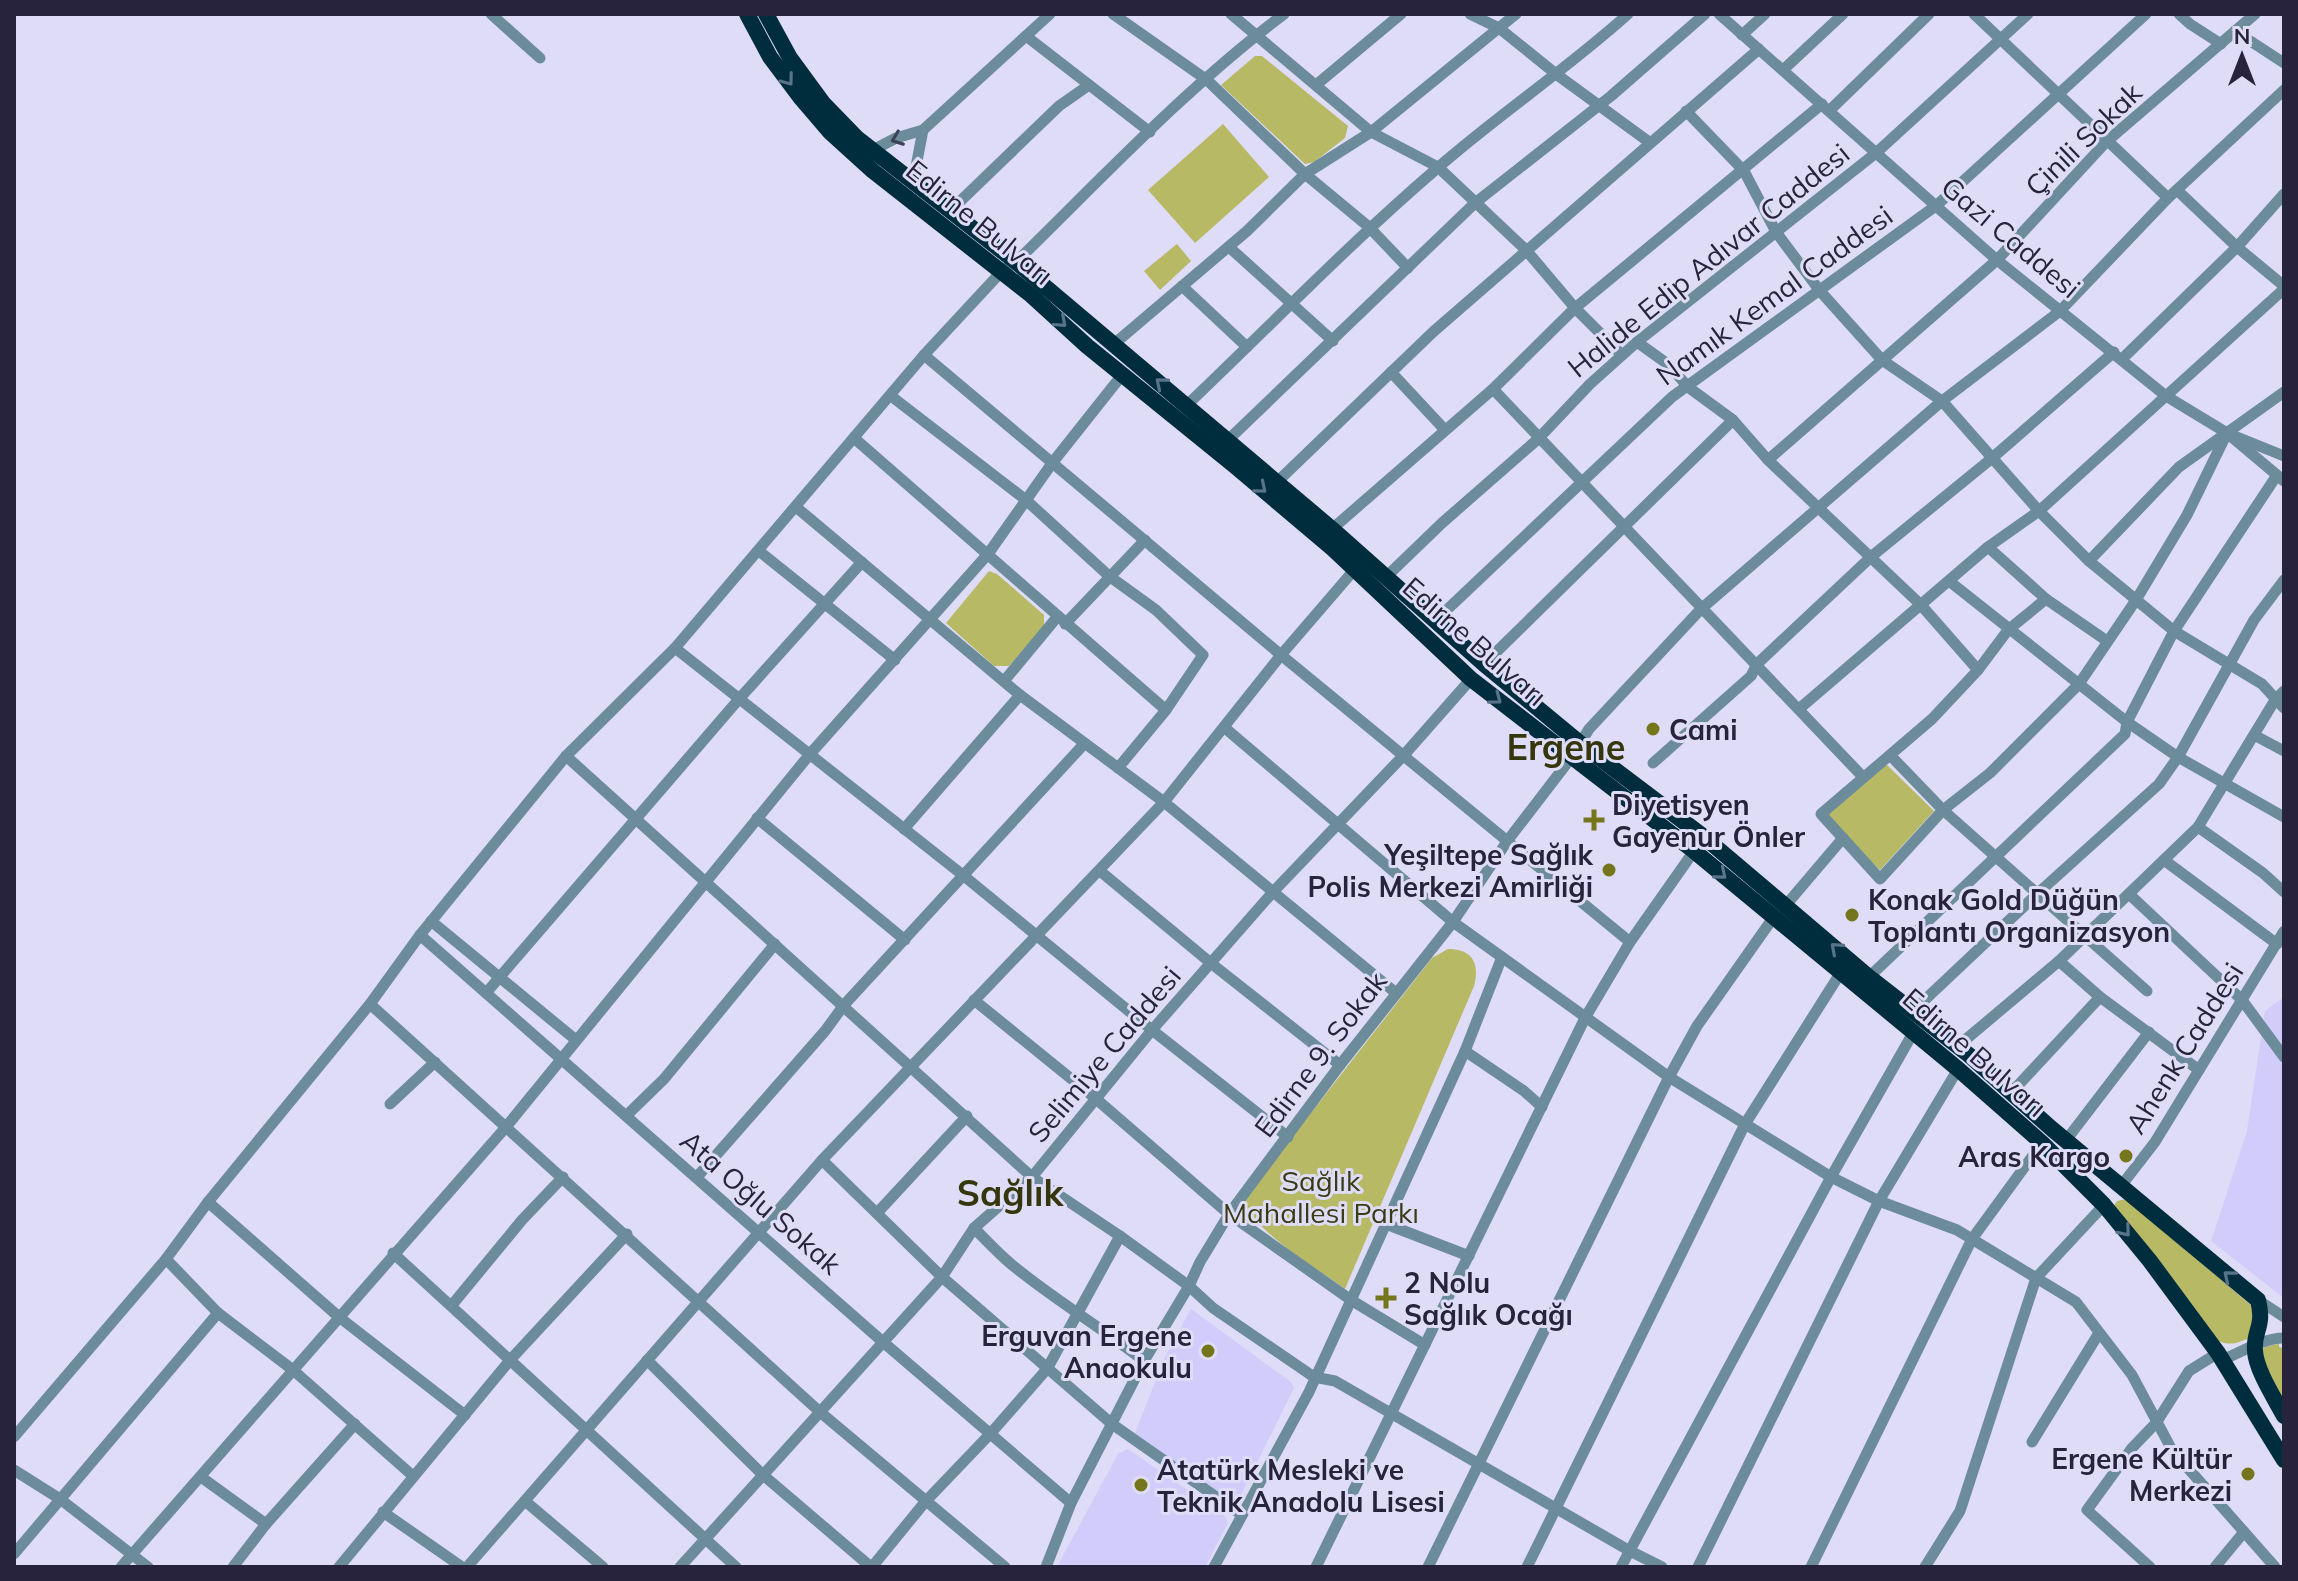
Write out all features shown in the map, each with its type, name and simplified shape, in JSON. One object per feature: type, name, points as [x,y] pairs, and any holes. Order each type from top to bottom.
[{"type":"highway","name":"Edirne Bulvarı","points":[[747,14],[770,57],[830,132],[873,171],[1114,344],[1332,529],[1484,664],[1576,751],[1958,1069],[2042,1143],[2104,1205],[2150,1261],[2220,1357],[2284,1460]]},
{"type":"highway","name":"Edirne Bulvarı","points":[[766,14],[790,58],[823,103],[857,138],[949,212],[1122,375],[1355,569],[1471,679],[1692,828],[1869,977],[1958,1046],[2258,1300]]},
{"type":"highway","points":[[2258,1300],[2261,1322],[2254,1347],[2256,1359],[2284,1416]]},
{"type":"street","points":[[491,14],[540,58]]},
{"type":"street","points":[[873,150],[896,138],[923,130],[1050,14]]},
{"type":"street","points":[[1113,14],[1207,80],[1305,174],[1369,227],[1408,268]]},
{"type":"street","points":[[1231,14],[1371,132],[1438,167],[1526,250],[1575,308],[1622,355]]},
{"type":"street","points":[[14,1437],[166,1259],[208,1202],[370,1004],[431,921],[566,756],[675,648],[924,355],[1009,267],[1150,132],[1256,35],[1284,14]]},
{"type":"street","points":[[1316,85],[1401,14]]},
{"type":"street","points":[[1470,14],[1499,28],[1649,142]]},
{"type":"street","points":[[1114,344],[1229,247],[1305,174],[1371,132],[1516,14]]},
{"type":"street","points":[[1187,405],[1369,227],[1438,167],[1628,14]]},
{"type":"street","points":[[1228,440],[1475,203],[1600,104],[1705,14]]},
{"type":"street","name":"Gazi Caddesi","points":[[1719,14],[1997,260],[2166,396],[2227,433],[2281,478]]},
{"type":"street","points":[[1742,35],[1765,14]]},
{"type":"street","points":[[1783,70],[1843,14]]},
{"type":"street","points":[[1332,529],[1493,389],[1575,308],[1826,107],[1929,14]]},
{"type":"street","points":[[1799,709],[1988,547],[2039,511],[2284,288],[2106,142],[1974,14]]},
{"type":"street","name":"Halide Edip Adıvar Caddesi","points":[[1386,577],[1538,439],[1622,355],[1876,153],[2028,14]]},
{"type":"street","name":"Namık Kemal Caddesi","points":[[1435,621],[1672,397],[1937,205],[2146,14]]},
{"type":"street","points":[[2179,14],[2221,44]]},
{"type":"street","name":"Çinili Sokak","points":[[1768,460],[1997,260],[2106,142],[2255,14]]},
{"type":"street","points":[[2235,31],[2284,63]]},
{"type":"street","points":[[1026,36],[1150,132]]},
{"type":"street","points":[[1277,482],[1391,372],[1526,250],[1759,49]]},
{"type":"street","points":[[949,212],[1059,106],[1089,85]]},
{"type":"street","name":"Edirne 9. Sokak","points":[[1046,1567],[1071,1503],[1144,1361],[1229,1214],[1340,1065],[1453,922],[1589,729],[1701,609],[1942,401],[2060,311],[2172,194],[2284,90]]},
{"type":"street","points":[[1686,111],[1744,171],[1776,232],[1820,291],[1882,360],[1942,401],[1991,459],[2089,561],[2174,631],[2262,684],[2279,704]]},
{"type":"street","points":[[913,182],[923,130]]},
{"type":"street","points":[[1653,763],[1751,676],[1757,664],[1872,556],[2118,356],[2237,247],[2284,194]]},
{"type":"street","points":[[1229,247],[1333,341]]},
{"type":"street","points":[[1182,286],[1247,347]]},
{"type":"street","points":[[1637,342],[1669,365],[1688,387],[1733,420],[1768,460],[1921,605],[1978,670]]},
{"type":"street","points":[[924,355],[1281,655],[1630,942]]},
{"type":"street","points":[[1391,372],[1445,430]]},
{"type":"street","points":[[121,1567],[506,1127],[810,754],[988,554],[1053,462],[1122,375]]},
{"type":"street","points":[[1493,389],[1863,777]]},
{"type":"street","points":[[2089,561],[2179,467],[2284,392]]},
{"type":"street","points":[[891,396],[1026,500],[1109,576],[1156,610],[1203,655],[1166,710],[1118,768]]},
{"type":"street","points":[[1484,664],[1733,420]]},
{"type":"street","points":[[2227,433],[2284,456]]},
{"type":"street","points":[[2046,599],[2008,630],[1978,670],[1932,719],[1821,814],[1880,879],[1943,810],[1990,773],[2079,684],[2136,600],[2187,515],[2227,433]]},
{"type":"street","points":[[854,438],[1166,710]]},
{"type":"street","points":[[1869,977],[2125,734],[2127,722],[2174,631],[2281,478]]},
{"type":"street","points":[[796,507],[1020,695],[1164,802],[1396,993]]},
{"type":"street","points":[[1004,681],[1145,540]]},
{"type":"street","points":[[1988,547],[2046,599],[2107,641]]},
{"type":"street","points":[[759,551],[895,660]]},
{"type":"street","points":[[486,993],[739,699],[862,562]]},
{"type":"street","points":[[383,1512],[465,1567],[822,1160],[1164,802],[1281,655],[1355,569]]},
{"type":"street","points":[[1914,1010],[2159,784],[2178,757],[2269,597],[2284,580]]},
{"type":"street","points":[[1949,581],[2127,722],[2178,757],[2284,817]]},
{"type":"street","points":[[2269,597],[2284,600]]},
{"type":"street","points":[[675,648],[1288,1137]]},
{"type":"street","name":"Selimiye Caddesi","points":[[680,1567],[942,1277],[974,1228],[1032,1177],[1152,1030],[1272,893],[1404,755],[1471,679]]},
{"type":"street","points":[[1958,1046],[2059,961],[2198,827],[2254,735],[2279,704],[2284,691]]},
{"type":"street","points":[[904,829],[1020,695]]},
{"type":"street","points":[[1225,728],[1453,922],[1669,1077],[1831,1177],[1879,1201],[1957,1230],[2076,1302],[2132,1375],[2172,1450],[2275,1567]]},
{"type":"street","points":[[2254,735],[2284,751]]},
{"type":"street","points":[[697,1177],[825,1031],[844,1005],[1084,744]]},
{"type":"street","points":[[1890,755],[1943,810],[2147,991]]},
{"type":"street","points":[[566,756],[1032,1177],[1120,1236],[1189,1286],[1213,1308],[1314,1377],[1335,1381],[1662,1567]]},
{"type":"street","points":[[757,818],[905,940]]},
{"type":"street","points":[[2198,827],[2263,873],[2284,892]]},
{"type":"street","points":[[1786,905],[1843,838]]},
{"type":"street","points":[[1316,1567],[1585,1018],[1630,942],[1694,851]]},
{"type":"street","points":[[2164,860],[2277,944]]},
{"type":"street","points":[[1100,871],[1340,1065]]},
{"type":"street","points":[[2129,894],[2242,1000],[2284,1057]]},
{"type":"street","points":[[1428,1567],[1669,1077],[1697,1026],[1773,918]]},
{"type":"street","points":[[431,921],[576,1040]]},
{"type":"street","name":"Ahenk Caddesi","points":[[2121,1186],[2155,1142],[2284,931]]},
{"type":"street","name":"Ata Oğlu Sokak","points":[[420,935],[1071,1503]]},
{"type":"street","points":[[627,1115],[664,1079],[775,944]]},
{"type":"street","points":[[1214,1567],[1309,1392],[1465,1051],[1502,957]]},
{"type":"street","points":[[2059,961],[2100,997],[2199,1070]]},
{"type":"street","points":[[1527,1567],[1745,1124],[1841,972]]},
{"type":"street","points":[[2011,1093],[2100,997]]},
{"type":"street","points":[[974,1000],[1095,1098],[1229,1214],[1351,1300],[1425,1345]]},
{"type":"street","points":[[370,1004],[820,1412],[1005,1567]]},
{"type":"street","points":[[2067,1139],[2149,1032]]},
{"type":"street","points":[[1621,1567],[1831,1177],[1913,1033]]},
{"type":"street","points":[[1465,1051],[1542,1107]]},
{"type":"street","points":[[390,1104],[435,1062]]},
{"type":"street","points":[[1698,1567],[1879,1201],[1958,1069]]},
{"type":"street","points":[[878,1212],[967,1116]]},
{"type":"street","points":[[1811,1567],[1972,1239],[2042,1143]]},
{"type":"street","points":[[822,1160],[942,1277],[1112,1424],[1242,1515]]},
{"type":"street","points":[[452,1305],[522,1220],[563,1177]]},
{"type":"street","points":[[208,1202],[339,1317],[465,1415]]},
{"type":"street","points":[[1925,1567],[1960,1511],[2036,1278],[2104,1205]]},
{"type":"street","points":[[1386,1224],[1469,1256]]},
{"type":"street","points":[[974,1228],[1009,1263],[1144,1361]]},
{"type":"street","points":[[339,1567],[511,1359],[627,1234]]},
{"type":"street","points":[[647,1360],[763,1475],[871,1567],[925,1502],[1047,1369],[1120,1236]]},
{"type":"street","points":[[393,1253],[736,1567]]},
{"type":"street","points":[[166,1259],[218,1313],[293,1370],[413,1476]]},
{"type":"street","points":[[2258,1300],[2284,1317]]},
{"type":"street","points":[[14,1554],[218,1313]]},
{"type":"street","points":[[2032,1442],[2099,1333]]},
{"type":"street","points":[[2150,1567],[2087,1510],[2132,1448],[2156,1423],[2189,1371],[2261,1342],[2284,1338]]},
{"type":"street","points":[[233,1567],[266,1524],[355,1424]]},
{"type":"street","points":[[14,1470],[60,1499],[148,1567]]},
{"type":"street","points":[[201,1477],[266,1524]]},
{"type":"street","points":[[525,1501],[603,1567]]},
{"type":"street","points":[[2215,1567],[2244,1532]]},
{"type":"shaded area","points":[[2284,997],[2284,1298],[2211,1241],[2247,1131],[2265,1011]]},
{"type":"shaded area","points":[[1191,1309],[1291,1382],[1294,1388],[1235,1507],[1135,1433],[1165,1357]]},
{"type":"shaded area","name":"Atatürk Mesleki ve Teknik Anadolu Lisesi","points":[[1128,1449],[1225,1516],[1228,1523],[1205,1567],[1057,1567],[1118,1454]]},
{"type":"green space","points":[[1255,56],[1262,56],[1348,126],[1345,138],[1314,162],[1305,164],[1221,85]]},
{"type":"green space","points":[[1223,124],[1269,177],[1195,243],[1148,190]]},
{"type":"green space","points":[[1177,244],[1191,261],[1160,290],[1144,271]]},
{"type":"green space","points":[[989,571],[997,574],[1044,615],[1044,626],[1009,666],[994,666],[946,623]]},
{"type":"green space","points":[[1884,762],[1934,811],[1880,870],[1823,816]]},
{"type":"green space","name":"Sağlık Mahallesi Parkı","points":[[1448,949],[1463,952],[1473,959],[1476,971],[1474,986],[1345,1289],[1274,1238],[1261,1226],[1243,1200],[1432,958]]},
{"type":"green space","points":[[2126,1199],[2253,1307],[2255,1318],[2249,1338],[2232,1344],[2216,1340],[2113,1208],[2117,1201]]},
{"type":"green space","points":[[2279,1344],[2284,1348],[2284,1403],[2256,1353],[2267,1346]]},
{"type":"place","name":"Cami","points":[[1653,729]]},
{"type":"place","name":"Diyetisyen Gayenur Önler","points":[[1594,820]]},
{"type":"place","name":"Yeşiltepe Sağlık Polis Merkezi Amirliği","points":[[1609,870]]},
{"type":"place","name":"Konak Gold Düğün Toplantı Organizasyon","points":[[1852,915]]},
{"type":"place","name":"Aras Kargo","points":[[2126,1156]]},
{"type":"place","name":"2 Nolu Sağlık Ocağı","points":[[1386,1298]]},
{"type":"place","name":"Erguvan Ergene Anaokulu","points":[[1208,1351]]},
{"type":"place","name":"Ergene Kültür Merkezi","points":[[2248,1474]]},
{"type":"place","name":"Atatürk Mesleki ve Teknik Anadolu Lisesi","points":[[1141,1485]]},
{"type":"district","name":"Ergene","points":[[1566,746]]},
{"type":"district","name":"Sağlık","points":[[1010,1192]]}]
